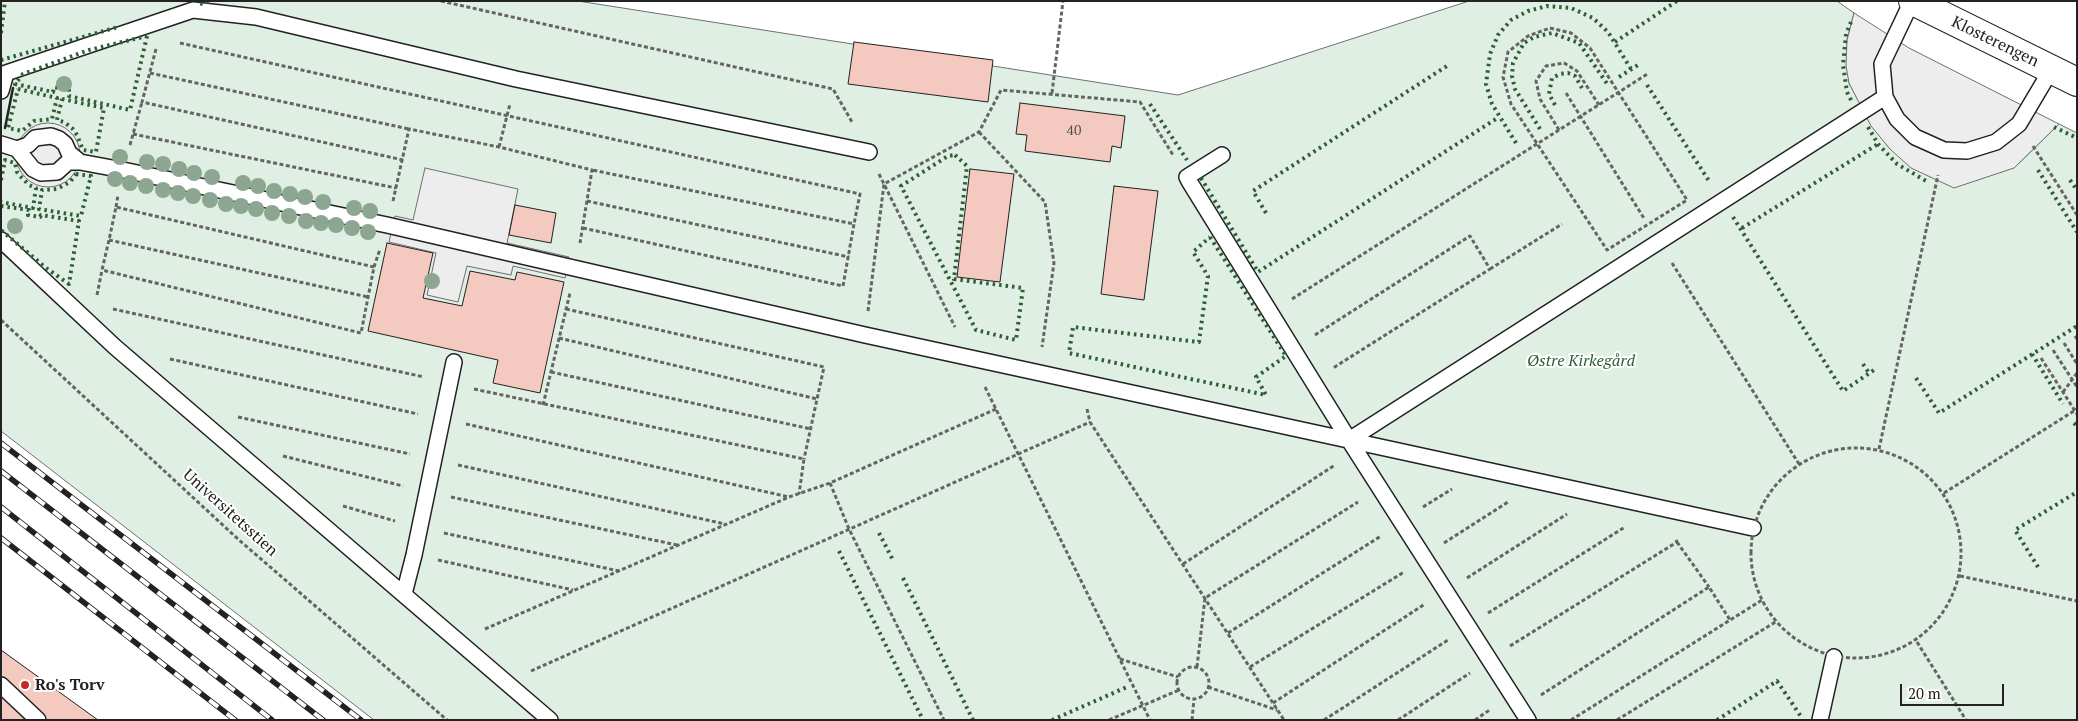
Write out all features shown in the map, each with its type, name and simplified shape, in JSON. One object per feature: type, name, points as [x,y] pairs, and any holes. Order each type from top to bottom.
[{"type":"street","name":"Klosterengen","points":[[1913,1],[2077,82]]},
{"type":"lane","points":[[1913,1],[1882,64],[1885,97],[1897,119],[1914,137],[1944,150],[1967,150],[1996,142],[2019,124],[2051,70]]},
{"type":"lane","points":[[1,91],[6,72],[193,10],[256,17],[516,79],[869,152]]},
{"type":"lane","points":[[1352,445],[1658,242],[1885,97]]},
{"type":"lane","points":[[17,149],[28,145],[35,138],[51,136],[65,144],[69,154],[80,162]]},
{"type":"lane","points":[[1,144],[17,149],[33,168],[42,173],[57,172],[68,162],[80,162],[387,225],[1352,445],[1580,490],[1753,528]]},
{"type":"lane","points":[[1222,155],[1187,177],[1352,445],[1528,720]]},
{"type":"lane","points":[[1,240],[115,347],[550,720]]},
{"type":"lane","points":[[404,594],[414,555],[454,362]]},
{"type":"lane","points":[[1820,720],[1834,658]]},
{"type":"lane","points":[[1,685],[38,720]]},
{"type":"path","points":[[441,1],[833,89],[869,152],[1150,720]]},
{"type":"path","points":[[1052,93],[1063,1]]},
{"type":"path","points":[[162,20],[142,102],[403,160]]},
{"type":"path","points":[[1550,28],[1571,33],[1590,48],[1619,92],[1687,200],[1607,250],[1511,104],[1503,77],[1508,52],[1528,36],[1550,28]]},
{"type":"path","points":[[158,38],[860,194],[843,286],[583,228]]},
{"type":"path","points":[[1559,130],[1540,99],[1536,81],[1546,66],[1564,63],[1577,71],[1599,105]]},
{"type":"path","points":[[150,73],[499,147],[592,170],[854,224]]},
{"type":"path","points":[[1271,312],[1648,73]]},
{"type":"path","points":[[499,147],[516,79]]},
{"type":"path","points":[[884,184],[979,132],[1001,90],[1140,102],[1187,177]]},
{"type":"path","points":[[1566,93],[1648,225]]},
{"type":"path","points":[[2019,124],[2077,215]]},
{"type":"path","points":[[387,225],[409,129]]},
{"type":"path","points":[[979,132],[1045,202],[1054,263],[1038,372]]},
{"type":"path","points":[[133,134],[396,188]]},
{"type":"path","points":[[1879,449],[1944,150]]},
{"type":"path","points":[[544,405],[576,269],[592,170]]},
{"type":"path","points":[[865,335],[884,184]]},
{"type":"path","points":[[587,201],[848,257]]},
{"type":"path","points":[[97,297],[102,270],[116,207],[374,267],[361,333],[102,270]]},
{"type":"path","points":[[1313,381],[1562,224]]},
{"type":"path","points":[[1293,348],[1470,236],[1490,268]]},
{"type":"path","points":[[109,240],[368,297]]},
{"type":"path","points":[[1658,242],[1799,464]]},
{"type":"path","points":[[105,308],[544,405],[804,459]]},
{"type":"path","points":[[566,309],[824,367],[804,459],[799,494]]},
{"type":"path","name":"Universitetsstien","points":[[1,320],[240,540],[447,720]]},
{"type":"path","points":[[559,338],[818,399]]},
{"type":"path","points":[[2064,344],[2077,364]]},
{"type":"path","points":[[2054,350],[2077,387]]},
{"type":"path","points":[[163,358],[789,497]]},
{"type":"path","points":[[1944,493],[2076,411],[2041,358]]},
{"type":"path","points":[[551,372],[811,429]]},
{"type":"path","points":[[2062,392],[2077,373]]},
{"type":"path","points":[[1080,382],[1090,422],[1284,720]]},
{"type":"path","points":[[458,641],[789,497],[830,483],[996,409]]},
{"type":"path","points":[[506,682],[1090,422]]},
{"type":"path","points":[[1183,564],[1352,445]]},
{"type":"path","points":[[1834,449],[1879,449],[1916,465],[1944,493],[1961,537],[1960,576],[1940,619],[1917,642],[1873,658],[1834,658],[1796,640],[1766,610],[1752,570],[1753,528],[1768,494],[1799,464],[1834,449]]},
{"type":"path","points":[[1442,544],[1513,499],[1517,477]]},
{"type":"path","points":[[830,483],[849,529],[944,720]]},
{"type":"path","points":[[1205,598],[1380,488]]},
{"type":"path","points":[[1465,579],[1573,510],[1580,490]]},
{"type":"path","points":[[336,505],[419,528],[620,571]]},
{"type":"path","points":[[1487,614],[1657,507],[1677,542],[1730,620]]},
{"type":"path","points":[[1228,633],[1387,532]]},
{"type":"path","points":[[1507,648],[1677,542]]},
{"type":"path","points":[[414,555],[574,591]]},
{"type":"path","points":[[1250,667],[1411,567]]},
{"type":"path","points":[[1960,576],[2077,601]]},
{"type":"path","points":[[1538,697],[1709,587]]},
{"type":"path","points":[[1197,667],[1205,598]]},
{"type":"path","points":[[1273,703],[1432,600]]},
{"type":"path","points":[[1571,720],[1762,600]]},
{"type":"path","points":[[1617,720],[1777,621]]},
{"type":"path","points":[[1324,720],[1455,636]]},
{"type":"path","points":[[1917,642],[1966,720]]},
{"type":"path","points":[[1120,659],[1178,678]]},
{"type":"path","points":[[1197,667],[1206,673],[1209,682],[1208,687],[1203,696],[1194,699],[1185,697],[1179,690],[1178,678],[1184,670],[1197,667]]},
{"type":"path","points":[[1398,720],[1476,669]]},
{"type":"path","points":[[1208,687],[1278,710]]},
{"type":"path","points":[[1109,720],[1179,690]]},
{"type":"path","points":[[1192,720],[1194,699]]},
{"type":"path","points":[[1475,720],[1500,704]]},
{"type":"green space","name":"Østre Kirkegård","points":[[1,1],[578,1],[1178,95],[1469,1],[1837,1],[1854,13],[1847,40],[1849,83],[1872,126],[1890,149],[2014,168],[2059,124],[2077,133],[2077,720],[374,720],[1,431]]},
{"type":"shaded area","points":[[1854,13],[1909,48],[2059,124],[2014,168],[1954,188],[1911,168],[1890,149],[1871,126],[1849,83],[1846,66],[1847,40]]},
{"type":"shaded area","points":[[48,123],[66,129],[74,137],[80,155],[74,173],[66,181],[48,187],[30,181],[22,173],[16,155],[22,137],[30,129]]},
{"type":"shaded area","points":[[425,168],[518,189],[507,243],[569,257],[565,278],[513,266],[511,275],[467,266],[458,302],[427,295],[436,253],[389,242],[395,216],[413,220]]},
{"type":"building","points":[[854,42],[993,60],[988,102],[848,84]]},
{"type":"building","points":[[1020,103],[1125,116],[1121,148],[1112,146],[1110,162],[1025,151],[1027,135],[1016,134]]},
{"type":"building","points":[[970,169],[1014,174],[1000,282],[957,277]]},
{"type":"building","points":[[1114,186],[1158,191],[1144,300],[1101,294]]},
{"type":"building","points":[[515,205],[556,213],[551,243],[509,235]]},
{"type":"building","points":[[387,243],[433,253],[423,298],[462,306],[470,271],[515,280],[517,272],[564,282],[540,393],[493,383],[498,360],[368,331]]},
{"type":"building","name":"Ro's Torv","points":[[1,650],[98,720],[1,720]]},
{"type":"railway","points":[[1,443],[361,720]]},
{"type":"railway","points":[[1,471],[323,720]]},
{"type":"railway","points":[[1,507],[272,720]]},
{"type":"railway","points":[[1,538],[235,720]]},
{"type":"hedge","points":[[1,33],[5,1]]},
{"type":"hedge","points":[[200,4],[212,1]]},
{"type":"hedge","points":[[1615,42],[1677,1]]},
{"type":"hedge","points":[[1516,143],[1492,104],[1486,84],[1490,54],[1498,35],[1511,20],[1528,11],[1547,6],[1571,8],[1593,18],[1608,32],[1631,69]]},
{"type":"hedge","points":[[1851,22],[1846,34],[1843,65],[1847,92],[1852,102]]},
{"type":"hedge","points":[[1,60],[118,27]]},
{"type":"hedge","points":[[1540,129],[1515,89],[1512,76],[1513,63],[1524,43],[1534,37],[1552,33],[1579,43],[1608,85]]},
{"type":"hedge","points":[[147,36],[130,110],[69,96],[69,90],[54,87],[53,92],[15,84],[23,74],[89,50],[147,36]]},
{"type":"hedge","points":[[1266,213],[1253,191],[1450,64]]},
{"type":"hedge","points":[[1619,77],[1638,65]]},
{"type":"hedge","points":[[1555,105],[1549,94],[1552,78],[1568,73],[1575,76],[1582,88]]},
{"type":"hedge","points":[[1647,85],[1709,181]]},
{"type":"hedge","points":[[18,89],[57,98],[52,119],[34,121],[22,131],[8,128],[18,89]]},
{"type":"hedge","points":[[62,99],[104,108],[96,152],[83,150],[72,128],[64,122],[57,120],[62,99]]},
{"type":"hedge","points":[[1150,104],[1187,160]]},
{"type":"hedge","points":[[1201,178],[1258,272],[1499,117]]},
{"type":"hedge","points":[[1868,127],[1878,144],[1897,164],[1928,182]]},
{"type":"hedge","points":[[2054,127],[2077,138]]},
{"type":"hedge","points":[[1742,228],[1878,144]]},
{"type":"hedge","points":[[955,155],[967,166],[954,279],[1023,288],[1016,340],[976,330],[901,186],[948,156],[955,155]]},
{"type":"hedge","points":[[1,180],[5,160],[15,163],[17,172],[22,178],[29,185],[36,188],[33,208],[1,202]]},
{"type":"hedge","points":[[2038,170],[2077,232]]},
{"type":"hedge","points":[[76,174],[91,176],[81,216],[39,209],[42,190],[57,189],[70,182],[76,174]]},
{"type":"hedge","points":[[2070,180],[2077,190]]},
{"type":"hedge","points":[[1,206],[29,210],[28,215],[40,217],[41,215],[79,221],[69,284],[46,268],[1,230]]},
{"type":"hedge","points":[[1733,217],[1843,391],[1874,370]]},
{"type":"hedge","points":[[1210,237],[1286,356],[1256,377],[1266,395],[1069,353],[1073,327],[1199,342],[1208,276],[1193,252],[1210,237]]},
{"type":"hedge","points":[[1916,378],[1939,413],[2077,326]]},
{"type":"hedge","points":[[2032,354],[2063,404]]},
{"type":"hedge","points":[[1863,364],[1869,373]]},
{"type":"hedge","points":[[2074,423],[2077,426]]},
{"type":"hedge","points":[[2038,567],[2015,530],[2077,492]]},
{"type":"hedge","points":[[879,533],[893,560]]},
{"type":"hedge","points":[[839,551],[923,720]]},
{"type":"hedge","points":[[903,578],[973,720]]},
{"type":"hedge","points":[[1717,720],[1777,681],[1802,718]]},
{"type":"hedge","points":[[1052,720],[1127,687]]},
{"type":"wall","points":[[5,128],[13,88]]},
{"type":"place","name":"Ro's Torv","points":[[25,685]]}]
